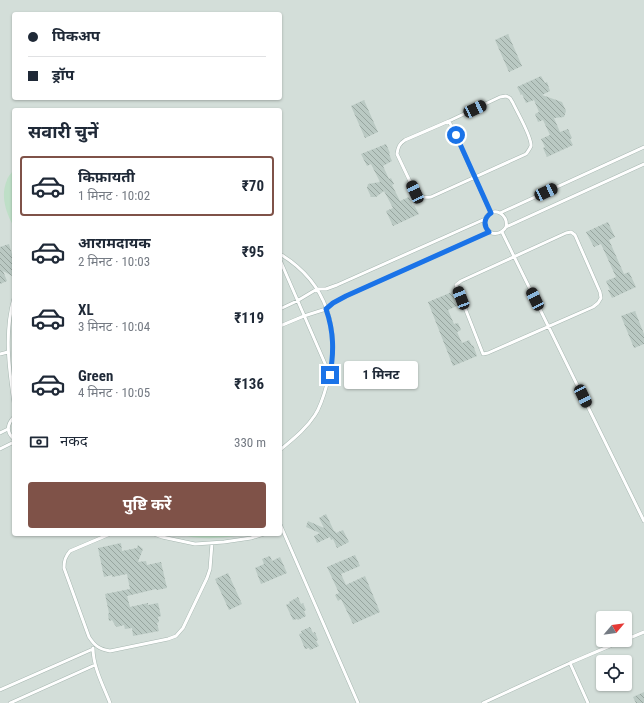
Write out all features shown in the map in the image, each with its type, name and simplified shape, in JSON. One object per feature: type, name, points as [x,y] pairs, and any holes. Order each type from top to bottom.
[{"type":"lane","points":[[506,96],[510,98],[517,110],[530,138],[531,145],[526,154],[476,177],[431,197],[425,198],[419,196],[415,192],[397,154],[400,143],[449,121],[500,97],[506,96]]},
{"type":"lane","points":[[449,121],[476,177],[491,213]]},
{"type":"lane","points":[[282,308],[298,301],[317,289],[326,289],[337,285],[486,219],[491,213],[500,213],[644,147]]},
{"type":"lane","points":[[486,219],[485,225],[489,232],[494,234],[502,232],[506,227],[644,164]]},
{"type":"lane","points":[[500,213],[506,221],[506,227]]},
{"type":"lane","points":[[282,325],[326,309],[333,303],[346,296],[489,232]]},
{"type":"lane","points":[[502,232],[644,521]]},
{"type":"lane","points":[[571,232],[575,235],[602,298],[593,307],[483,354],[456,285],[460,281],[514,257],[571,232]]},
{"type":"lane","points":[[282,255],[297,265],[317,289],[323,300],[329,318],[333,342],[330,375],[322,402],[308,425],[282,448]]},
{"type":"lane","points":[[282,265],[330,375]]},
{"type":"lane","points":[[12,304],[10,310],[8,342],[12,390]]},
{"type":"lane","points":[[0,354],[8,352]]},
{"type":"lane","points":[[12,419],[8,429],[12,437]]},
{"type":"lane","points":[[0,433],[8,429]]},
{"type":"lane","points":[[0,449],[12,443]]},
{"type":"lane","points":[[282,531],[358,703]]},
{"type":"lane","points":[[105,536],[70,551],[66,556],[64,568],[89,637],[93,644],[101,649],[110,651],[176,636],[183,628],[207,578],[210,569],[212,543]]},
{"type":"lane","points":[[159,536],[194,544],[224,542],[258,536]]},
{"type":"lane","points":[[632,637],[644,632]]},
{"type":"lane","points":[[93,644],[95,665],[110,703]]},
{"type":"lane","points":[[483,703],[608,647]]},
{"type":"lane","points":[[0,690],[93,649]]},
{"type":"lane","points":[[570,663],[588,703]]},
{"type":"lane","points":[[10,703],[95,665]]},
{"type":"shaded area","points":[[0,0],[644,0],[644,703],[0,703]]},
{"type":"green space","points":[[12,172],[12,223],[6,210],[4,198],[5,186]]},
{"type":"green space","points":[[186,536],[233,536],[211,538]]},
{"type":"building","points":[[508,34],[522,66],[509,72],[495,40]]},
{"type":"building","points":[[541,76],[545,83],[547,82],[550,91],[542,95],[562,102],[566,111],[564,117],[554,118],[560,132],[568,129],[573,145],[547,157],[543,148],[545,147],[541,139],[550,135],[543,120],[538,122],[535,114],[539,112],[534,100],[526,103],[517,87]]},
{"type":"building","points":[[364,100],[378,132],[365,138],[351,106]]},
{"type":"building","points":[[386,144],[392,161],[383,166],[389,179],[391,178],[394,184],[392,185],[400,201],[409,197],[419,214],[393,226],[386,211],[393,208],[384,191],[376,197],[371,197],[367,188],[368,184],[380,182],[371,164],[367,166],[361,154]]},
{"type":"building","points":[[608,222],[615,237],[609,240],[624,274],[629,272],[636,287],[612,298],[606,281],[616,277],[601,244],[594,247],[586,232]]},
{"type":"building","points":[[9,244],[12,254],[12,276],[3,271],[7,281],[0,284],[0,247]]},
{"type":"building","points":[[452,292],[457,306],[448,310],[454,324],[458,323],[461,330],[457,332],[462,343],[469,340],[472,346],[473,345],[477,356],[453,366],[428,302]]},
{"type":"building","points":[[635,311],[644,334],[644,344],[634,348],[621,316]]},
{"type":"building","points":[[326,514],[334,531],[336,533],[343,530],[349,542],[337,548],[333,539],[331,540],[330,537],[317,543],[314,536],[320,533],[306,527],[308,521],[324,528],[319,518]]},
{"type":"building","points":[[121,543],[122,551],[137,548],[138,545],[143,549],[138,562],[146,561],[147,565],[161,562],[167,588],[127,596],[130,607],[148,603],[148,605],[158,603],[161,616],[158,617],[159,622],[157,623],[159,631],[133,636],[132,628],[125,629],[124,625],[117,627],[112,620],[109,621],[105,594],[130,589],[127,574],[104,577],[98,548]]},
{"type":"building","points":[[355,555],[360,566],[341,574],[346,585],[365,576],[380,612],[353,624],[341,599],[338,601],[335,595],[339,593],[327,567]]},
{"type":"building","points":[[270,556],[272,561],[280,557],[287,573],[261,584],[255,568],[264,564],[262,559]]},
{"type":"building","points":[[228,573],[242,604],[229,610],[215,579]]},
{"type":"building","points":[[298,597],[306,610],[304,611],[306,616],[298,620],[293,620],[286,605]]},
{"type":"building","points":[[310,627],[313,633],[315,632],[318,640],[316,641],[319,646],[310,650],[309,648],[305,649],[299,634],[302,633],[301,631]]},
{"type":"building","points":[[644,692],[644,703],[636,703],[633,697]]},
{"type":"route","points":[[330,375],[333,342],[326,309],[333,303],[346,296],[489,232],[485,222],[486,217],[491,213],[456,135]]}]
